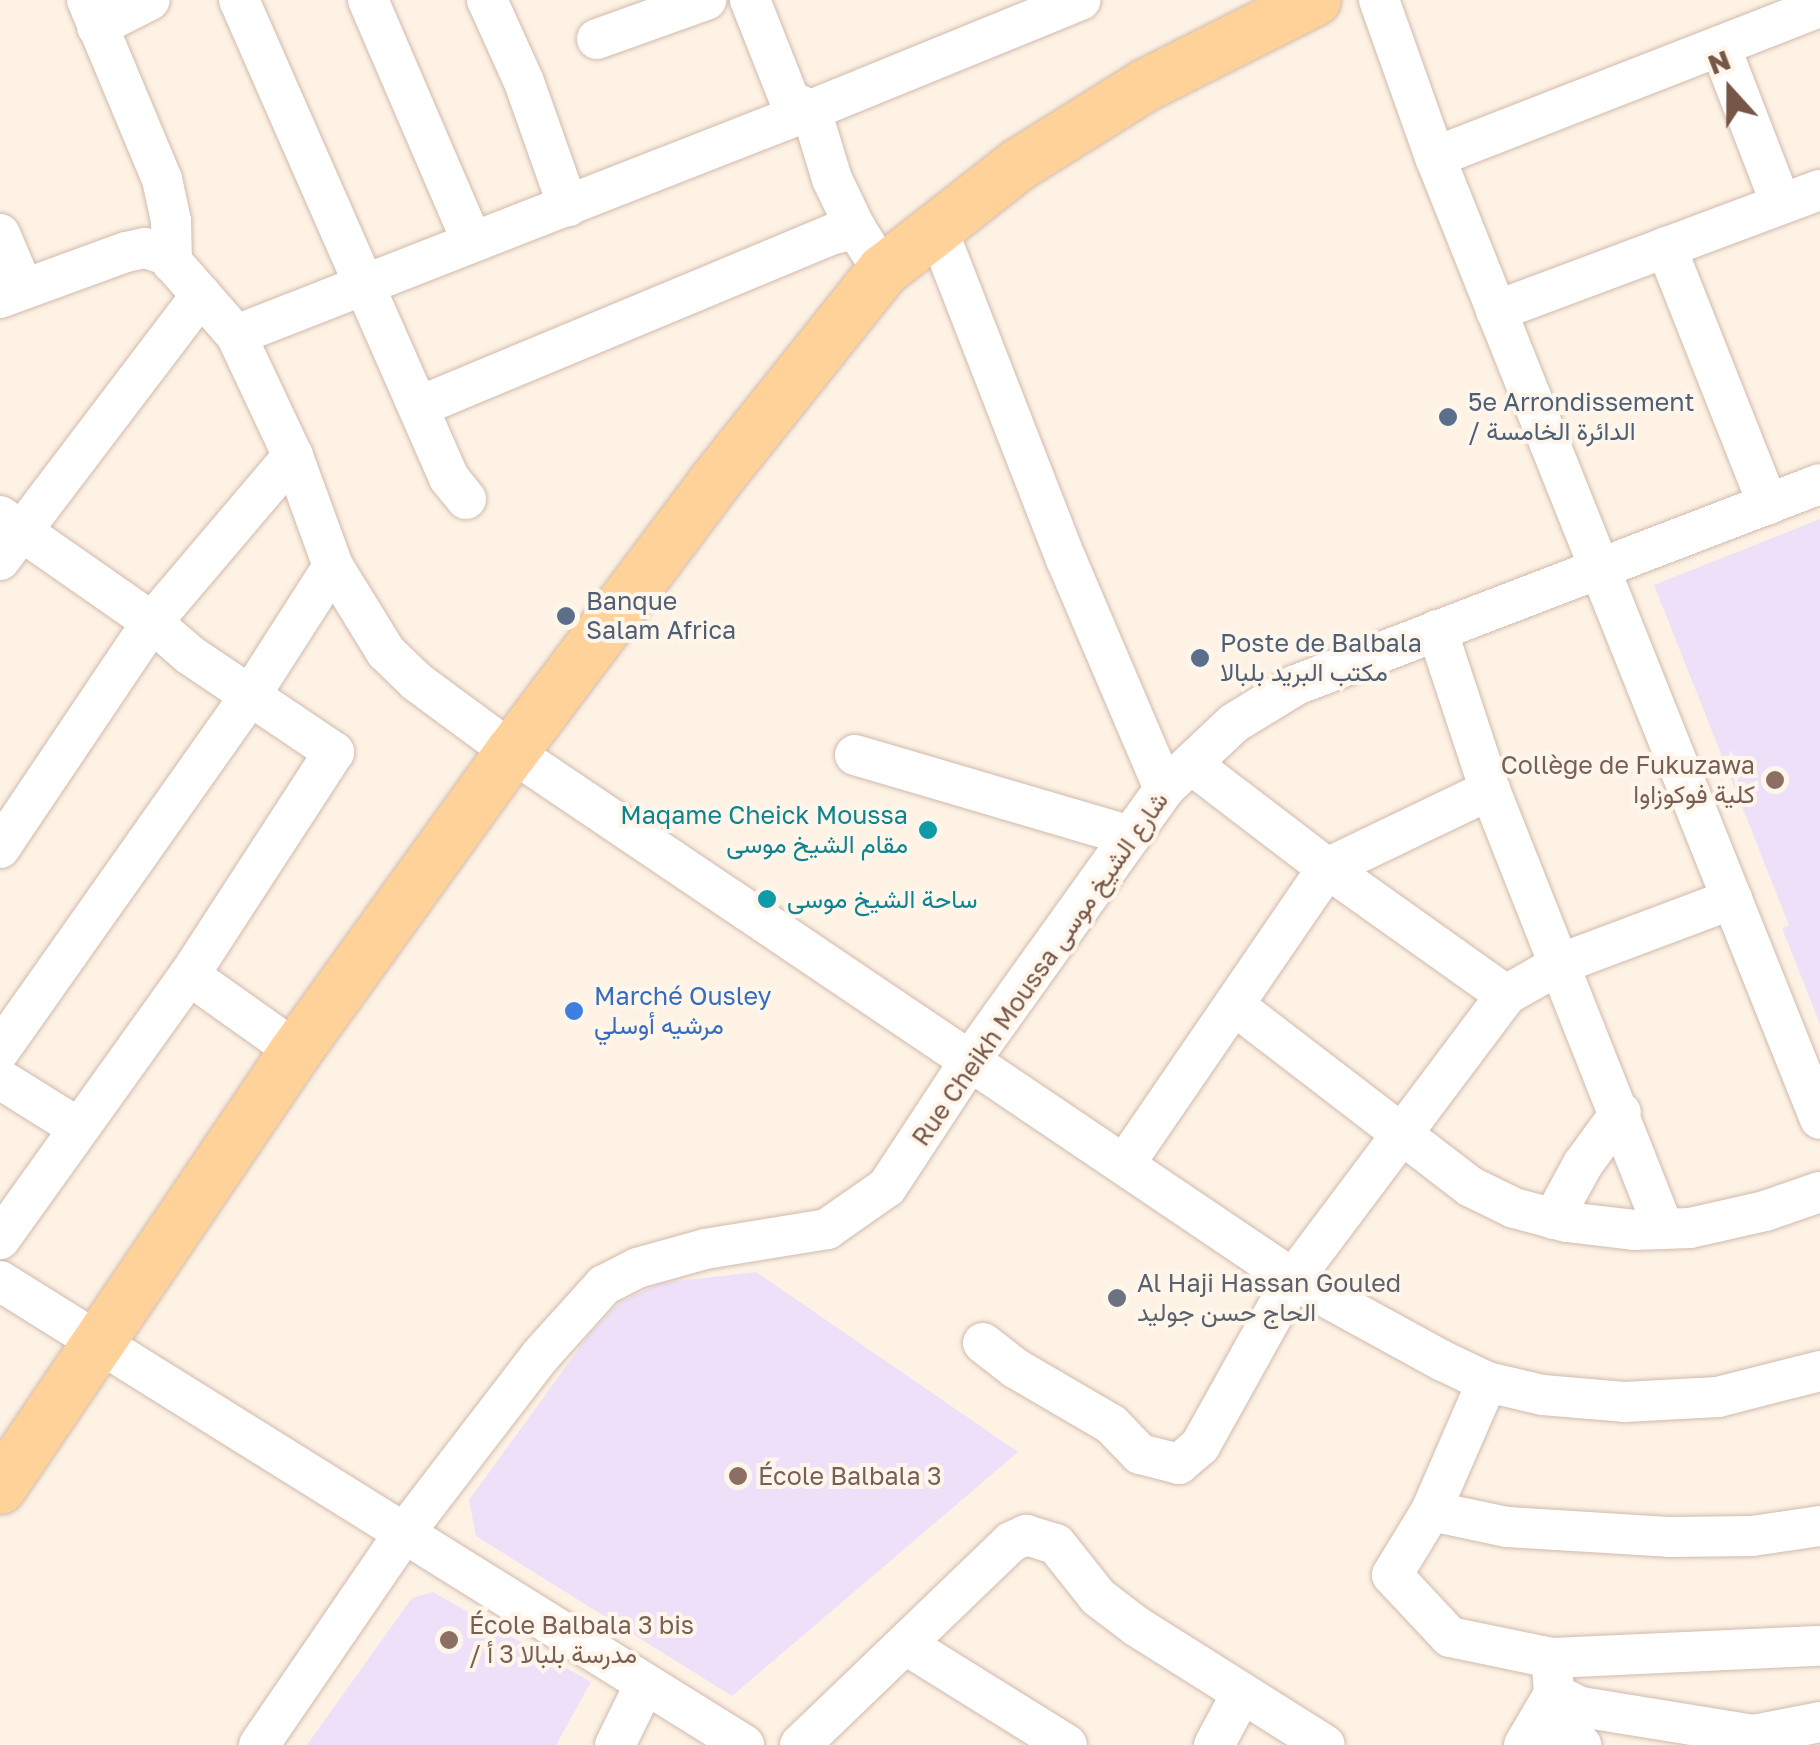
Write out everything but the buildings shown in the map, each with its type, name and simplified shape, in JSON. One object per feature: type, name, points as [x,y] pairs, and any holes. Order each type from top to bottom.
[{"type":"main road","points":[[0,1488],[296,1051],[512,752],[714,484],[870,250],[936,226],[1018,165],[1258,11],[1315,0]]},
{"type":"street","points":[[150,0],[92,14],[162,179],[170,210],[172,263]]},
{"type":"street","points":[[240,0],[449,478],[466,499]]},
{"type":"street","points":[[368,0],[472,242]]},
{"type":"street","points":[[487,0],[524,82],[568,206]]},
{"type":"street","points":[[597,38],[706,0]]},
{"type":"street","points":[[750,0],[790,101],[811,110]]},
{"type":"street","points":[[236,334],[811,110],[1080,0]]},
{"type":"street","points":[[1379,0],[1434,158],[1820,1119]]},
{"type":"street","points":[[1434,158],[1820,8]]},
{"type":"street","points":[[1720,46],[1781,204]]},
{"type":"street","points":[[420,406],[686,298],[764,260],[870,250],[832,180],[811,110]]},
{"type":"street","points":[[1496,311],[1820,191]]},
{"type":"street","points":[[936,226],[1066,559],[1177,777],[1327,868],[1506,995]]},
{"type":"street","points":[[0,234],[12,293],[145,248],[158,250],[236,334],[293,456],[334,566],[386,652],[417,682],[512,752],[1126,1162],[1293,1280],[1488,1382],[1543,1395],[1624,1402],[1718,1397],[1820,1371]]},
{"type":"street","points":[[1666,247],[1768,504]]},
{"type":"street","points":[[0,1240],[189,975],[334,752],[190,655],[152,622],[7,535],[201,295]]},
{"type":"street","points":[[0,848],[152,622],[293,456]]},
{"type":"street","name":"Rue Cheikh Moussa شارع الشيخ موسى","points":[[260,1745],[406,1532],[541,1355],[604,1285],[637,1268],[706,1249],[797,1237],[843,1219],[887,1188],[971,1059],[1130,836],[1177,777],[1234,723],[1264,702],[1437,630],[1820,484]]},
{"type":"street","points":[[0,1050],[250,696],[334,566]]},
{"type":"street","points":[[1437,630],[1490,790],[1621,1112],[1664,1229]]},
{"type":"street","points":[[854,755],[1130,836]]},
{"type":"street","points":[[1126,1162],[1327,868],[1490,790]]},
{"type":"street","points":[[983,1343],[1015,1368],[1111,1424],[1140,1454],[1179,1464],[1200,1446],[1293,1280],[1506,995],[1562,964],[1732,899]]},
{"type":"street","points":[[189,975],[296,1051]]},
{"type":"street","points":[[1235,1006],[1471,1187],[1514,1208],[1634,1230],[1664,1229],[1765,1211],[1820,1192]]},
{"type":"street","points":[[0,1078],[77,1128]]},
{"type":"street","points":[[1553,1218],[1583,1164],[1621,1112]]},
{"type":"street","points":[[0,1281],[744,1745]]},
{"type":"street","points":[[1488,1382],[1431,1510],[1392,1575],[1414,1602],[1450,1638],[1552,1676],[1581,1706],[1754,1735],[1820,1722]]},
{"type":"street","points":[[1431,1510],[1506,1527],[1670,1537],[1752,1536],[1820,1526]]},
{"type":"street","points":[[800,1745],[908,1646],[1001,1551],[1026,1536],[1056,1544],[1111,1608],[1325,1745]]},
{"type":"street","points":[[908,1646],[1067,1745]]},
{"type":"street","points":[[1552,1676],[1820,1646]]},
{"type":"street","points":[[1552,1676],[1529,1737],[1581,1745]]},
{"type":"street","points":[[615,1745],[644,1686]]},
{"type":"street","points":[[1214,1745],[1242,1693]]},
{"type":"shaded area","name":"Collège de Fukuzawa كلية فوكوزاوا","points":[[1820,519],[1820,1024],[1782,928],[1789,925],[1654,585]]},
{"type":"shaded area","name":"École Balbala 3","points":[[756,1272],[1018,1452],[732,1696],[476,1536],[469,1500],[590,1333],[620,1302],[660,1283]]},
{"type":"shaded area","name":"École Balbala 3 bis / مدرسة بلبالا 3 أ","points":[[433,1592],[591,1682],[556,1745],[307,1745],[412,1598]]},
{"type":"place","name":"5e Arrondissement / الدائرة الخامسة","points":[[1448,417]]},
{"type":"place","name":"Banque Salam Africa","points":[[566,616]]},
{"type":"place","name":"Poste de Balbala مكتب البريد بلبالا","points":[[1200,658]]},
{"type":"place","name":"Collège de Fukuzawa كلية فوكوزاوا","points":[[1775,780]]},
{"type":"place","name":"Maqame Cheick Moussa مقام الشيخ موسى","points":[[928,830]]},
{"type":"place","name":"ساحة الشيخ موسى","points":[[767,899]]},
{"type":"place","name":"Marché Ousley مرشيه أوسلي","points":[[574,1011]]},
{"type":"place","name":"Al Haji Hassan Gouled الحاج حسن جوليد","points":[[1117,1298]]},
{"type":"place","name":"École Balbala 3","points":[[738,1476]]},
{"type":"place","name":"École Balbala 3 bis / مدرسة بلبالا 3 أ","points":[[449,1640]]}]
